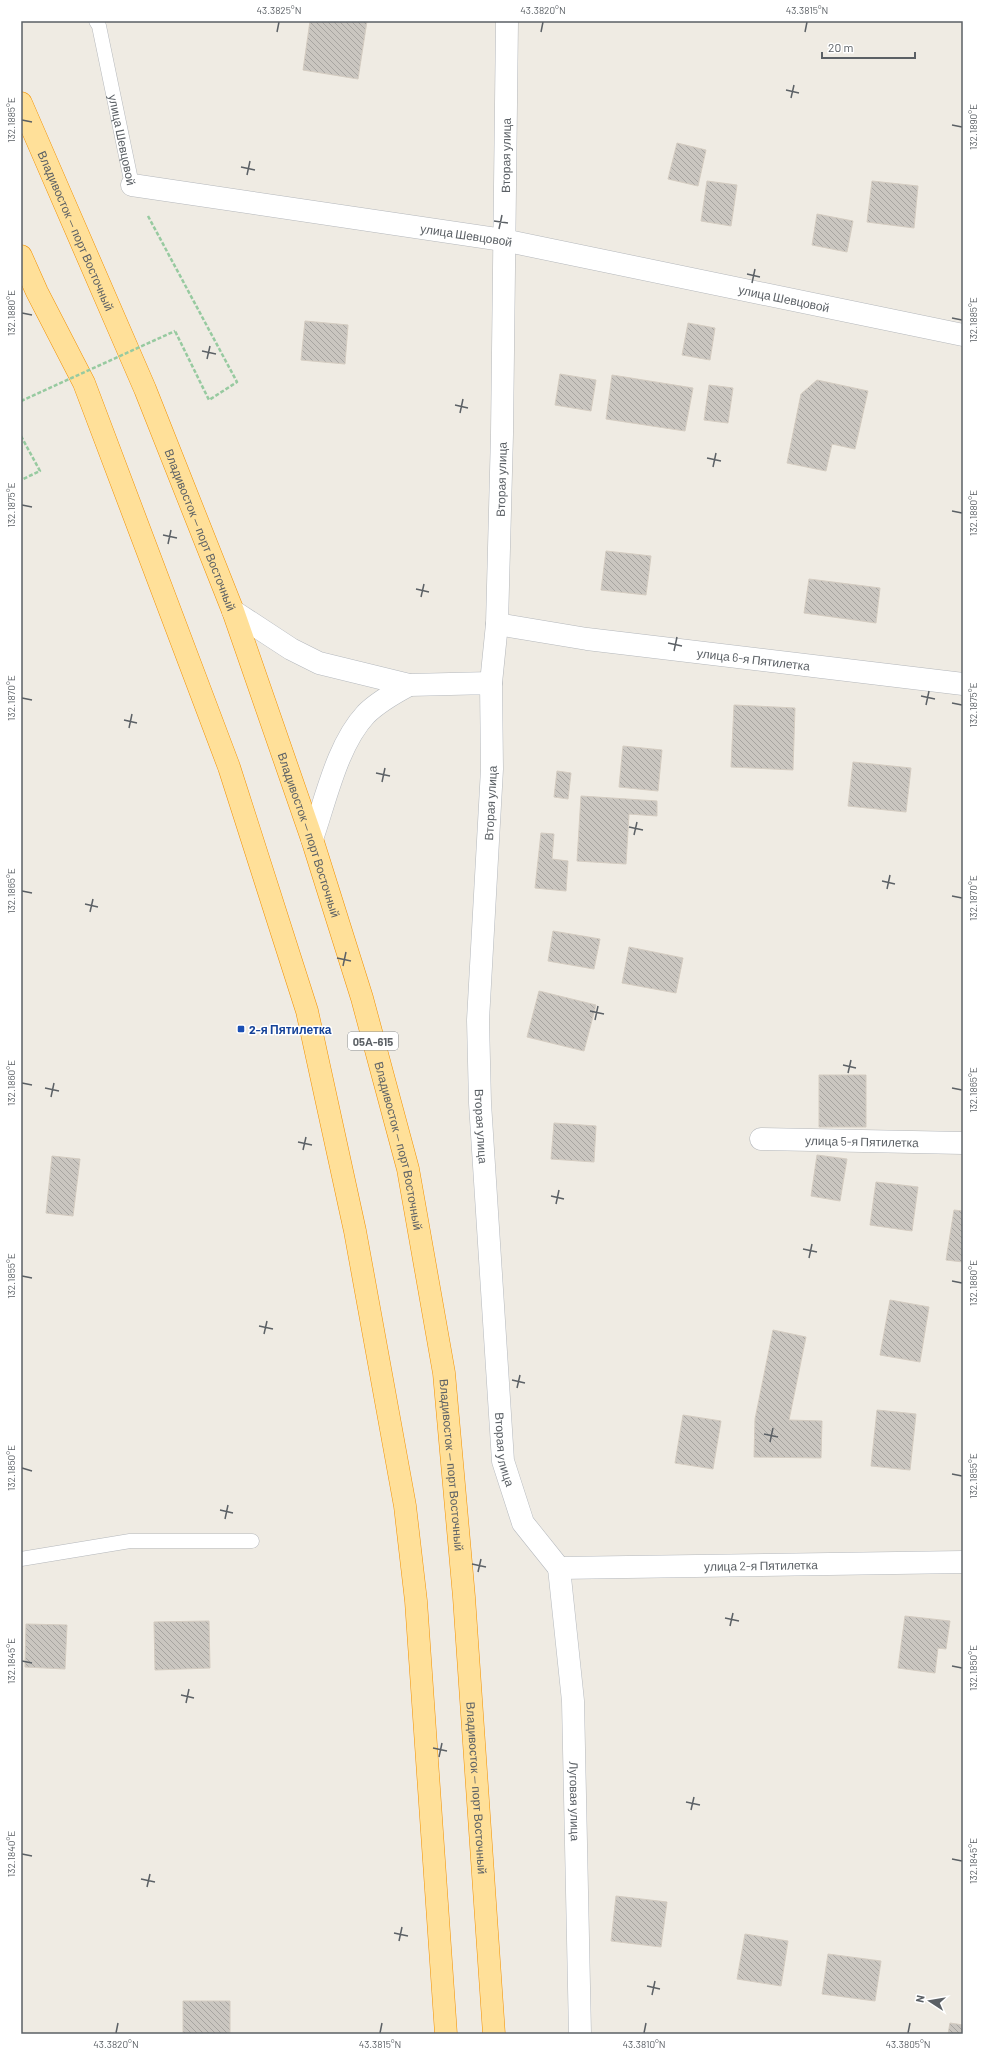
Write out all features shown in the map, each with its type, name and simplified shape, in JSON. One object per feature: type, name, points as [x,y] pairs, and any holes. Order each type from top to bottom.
[{"type":"highway","name":"Владивосток — порт Восточный","points":[[21,103],[145,389],[233,611],[312,839],[362,998],[408,1169],[444,1373],[464,1597],[494,2034]]},
{"type":"highway","points":[[21,256],[37,292],[84,383],[224,753],[307,1011],[356,1231],[405,1506],[416,1601],[446,2034]]},
{"type":"main road","name":"Вторая улица","points":[[507,21],[503,240],[502,434],[497,624],[491,683],[492,769],[478,1020],[480,1103],[503,1461],[523,1523],[559,1568]]},
{"type":"main road","name":"улица Шевцовой","points":[[132,185],[503,240],[963,336]]},
{"type":"main road","points":[[21,274],[37,292]]},
{"type":"main road","points":[[233,611],[291,649],[319,662],[409,685],[491,683]]},
{"type":"main road","name":"улица 6-я Пятилетка","points":[[497,624],[587,639],[963,684]]},
{"type":"main road","points":[[312,839],[349,735],[367,713],[388,696],[409,685]]},
{"type":"main road","name":"улица 5-я Пятилетка","points":[[761,1139],[963,1143]]},
{"type":"main road","name":"улица 2-я Пятилетка","points":[[559,1568],[963,1562]]},
{"type":"main road","name":"Луговая улица","points":[[559,1568],[572,1701],[580,2034]]},
{"type":"lane","name":"улица Шевцовой","points":[[96,21],[99,26],[132,185]]},
{"type":"lane","points":[[21,1559],[130,1542],[252,1541]]},
{"type":"path","points":[[21,402],[176,331],[209,400],[237,382],[132,185]]},
{"type":"path","points":[[21,436],[40,471],[21,480]]},
{"type":"building","points":[[310,21],[367,21],[358,79],[303,70]]},
{"type":"building","points":[[677,143],[706,150],[698,186],[668,179]]},
{"type":"building","points":[[707,181],[737,185],[731,226],[701,221]]},
{"type":"building","points":[[872,181],[918,186],[914,228],[867,222]]},
{"type":"building","points":[[817,214],[853,221],[847,252],[812,245]]},
{"type":"building","points":[[305,321],[348,325],[345,364],[301,360]]},
{"type":"building","points":[[688,323],[715,328],[710,360],[682,355]]},
{"type":"building","points":[[560,374],[596,380],[591,411],[555,405]]},
{"type":"building","points":[[612,375],[693,388],[685,431],[606,419]]},
{"type":"building","points":[[817,380],[868,391],[855,449],[832,444],[826,471],[787,463],[801,394]]},
{"type":"building","points":[[709,385],[733,388],[728,423],[704,420]]},
{"type":"building","points":[[606,551],[651,556],[646,595],[601,590]]},
{"type":"building","points":[[809,579],[880,588],[876,623],[804,613]]},
{"type":"building","points":[[734,705],[795,708],[793,770],[731,767]]},
{"type":"building","points":[[623,746],[662,750],[658,791],[619,787]]},
{"type":"building","points":[[853,762],[911,768],[906,812],[848,806]]},
{"type":"building","points":[[557,771],[571,773],[568,799],[554,797]]},
{"type":"building","points":[[581,796],[657,801],[657,816],[629,814],[626,864],[577,861]]},
{"type":"building","points":[[541,833],[554,834],[552,859],[568,861],[566,891],[535,888]]},
{"type":"building","points":[[553,931],[600,939],[594,969],[548,961]]},
{"type":"building","points":[[629,947],[683,958],[676,993],[622,983]]},
{"type":"building","points":[[539,991],[596,1005],[584,1051],[527,1037]]},
{"type":"building","points":[[819,1075],[866,1075],[866,1127],[819,1127]]},
{"type":"building","points":[[554,1123],[596,1126],[594,1162],[551,1159]]},
{"type":"building","points":[[817,1155],[847,1159],[840,1201],[811,1196]]},
{"type":"building","points":[[52,1156],[80,1159],[73,1216],[46,1213]]},
{"type":"building","points":[[876,1182],[918,1187],[912,1231],[870,1225]]},
{"type":"building","points":[[954,1210],[963,1211],[963,1262],[946,1260]]},
{"type":"building","points":[[890,1300],[929,1307],[920,1362],[880,1355]]},
{"type":"building","points":[[773,1330],[806,1337],[789,1420],[822,1421],[821,1458],[754,1457],[755,1419]]},
{"type":"building","points":[[877,1410],[916,1414],[910,1470],[871,1466]]},
{"type":"building","points":[[683,1415],[721,1421],[713,1469],[675,1463]]},
{"type":"building","points":[[905,1616],[950,1621],[946,1649],[938,1648],[935,1673],[898,1668]]},
{"type":"building","points":[[209,1621],[210,1668],[155,1670],[154,1622]]},
{"type":"building","points":[[26,1624],[67,1625],[65,1669],[25,1667]]},
{"type":"building","points":[[616,1896],[667,1902],[661,1947],[611,1941]]},
{"type":"building","points":[[745,1934],[788,1941],[781,1986],[737,1979]]},
{"type":"building","points":[[828,1954],[881,1961],[875,2001],[822,1994]]},
{"type":"building","points":[[183,2001],[230,2001],[230,2034],[183,2034]]},
{"type":"building","points":[[950,2023],[963,2025],[963,2034],[948,2034]]},
{"type":"place","name":"2-я Пятилетка","points":[[241,1029]]}]
